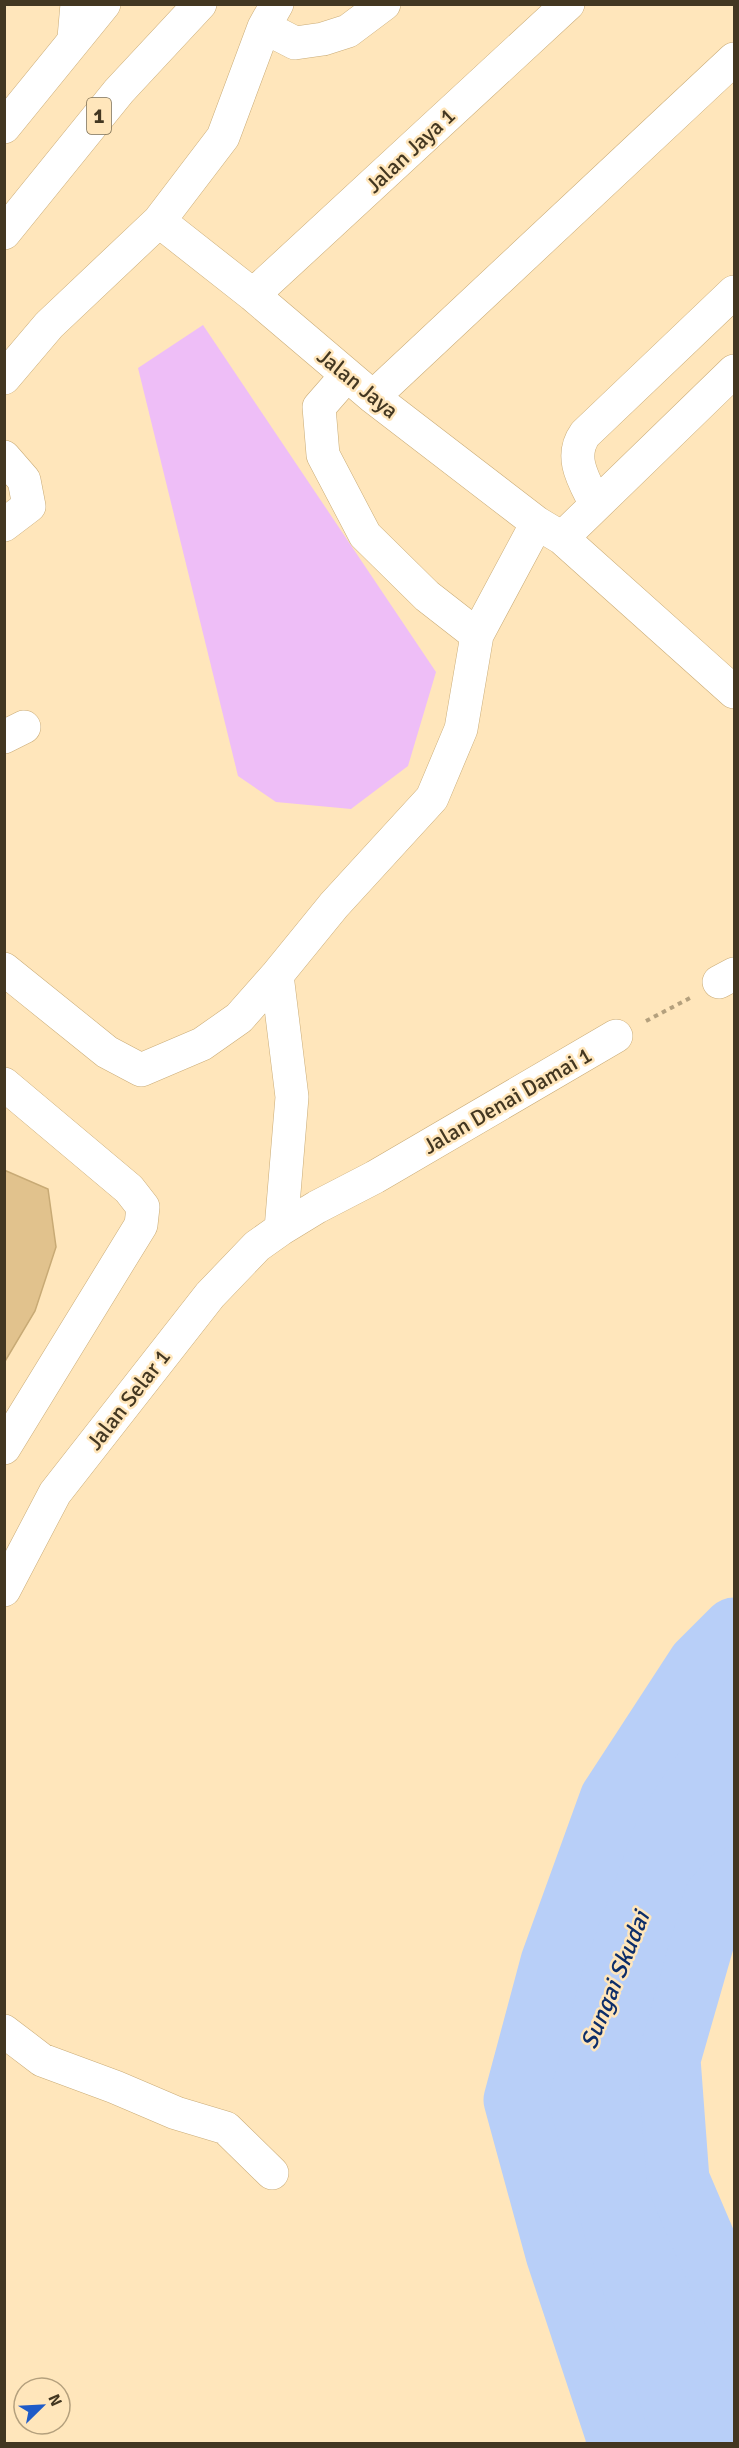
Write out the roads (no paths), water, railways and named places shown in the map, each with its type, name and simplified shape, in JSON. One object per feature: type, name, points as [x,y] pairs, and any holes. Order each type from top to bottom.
[{"type":"main road","points":[[74,38],[77,4]]},
{"type":"main road","points":[[4,127],[74,38],[104,4]]},
{"type":"main road","name":"1","points":[[4,233],[119,91],[200,4]]},
{"type":"main road","points":[[4,378],[49,326],[159,221],[223,137],[271,16],[295,43],[323,39],[348,31],[384,4]]},
{"type":"main road","name":"Jalan Jaya 1","points":[[253,295],[568,4]]},
{"type":"main road","points":[[373,397],[735,59]]},
{"type":"main road","name":"Jalan Jaya","points":[[159,221],[253,295],[373,397],[549,530],[735,692]]},
{"type":"main road","points":[[596,504],[579,470],[577,452],[580,441],[735,292]]},
{"type":"main road","points":[[4,969],[107,1052],[141,1070],[202,1044],[239,1018],[334,905],[432,798],[461,729],[477,635],[549,530],[596,504],[735,371]]},
{"type":"main road","points":[[347,375],[319,407],[323,455],[365,535],[427,596],[477,635]]},
{"type":"main road","points":[[4,457],[24,480],[29,506],[4,525]]},
{"type":"main road","points":[[277,975],[292,1097],[281,1229]]},
{"type":"main road","name":"Jalan Denai Damai 1","points":[[281,1229],[375,1177],[616,1036]]},
{"type":"main road","points":[[4,1084],[129,1188],[142,1207],[141,1225],[4,1448]]},
{"type":"main road","name":"Jalan Selar 1","points":[[4,1590],[55,1493],[210,1295],[257,1246],[281,1229]]},
{"type":"main road","points":[[4,2031],[42,2060],[176,2113],[226,2128],[272,2173]]},
{"type":"water","name":"Sungai Skudai","points":[[734,1629],[734,1878],[714,1899],[669,2059],[678,2180],[734,2311],[734,2443],[617,2443],[618,2438],[557,2254],[515,2100],[552,1962],[611,1799],[699,1664]]},
{"type":"waterway","points":[[617,2444],[618,2438],[557,2254],[515,2100],[552,1962],[611,1799],[699,1664],[734,1629]]},
{"type":"waterway","points":[[734,1878],[715,1899],[669,2059],[678,2180],[734,2311]]}]
